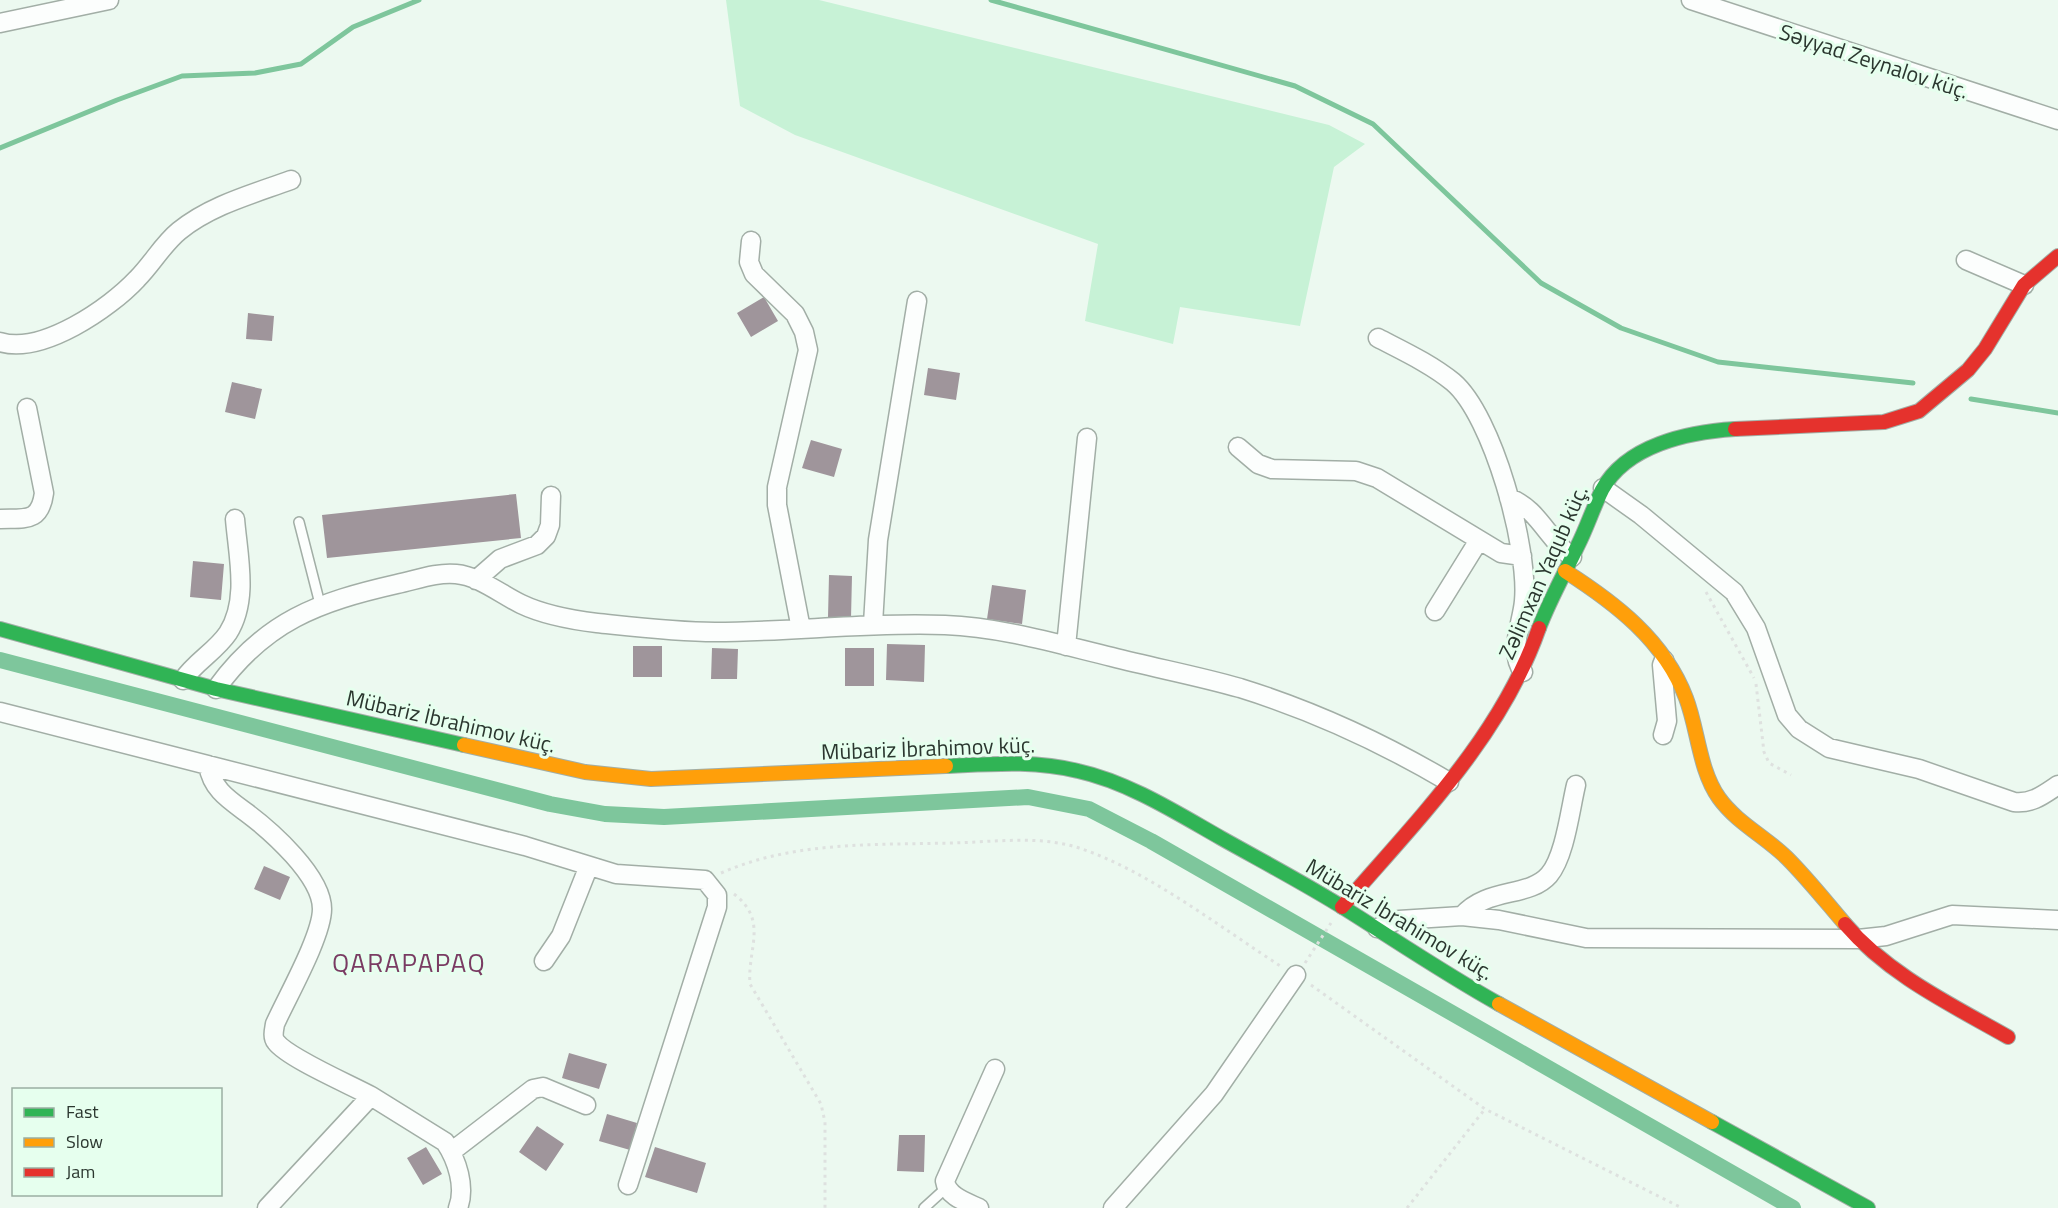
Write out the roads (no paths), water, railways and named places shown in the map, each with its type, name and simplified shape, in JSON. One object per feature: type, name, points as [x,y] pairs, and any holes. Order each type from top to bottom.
[{"type":"street","points":[[0,23],[109,0]]},
{"type":"street","name":"Səyyad Zeynalov küç.","points":[[1691,0],[2058,120]]},
{"type":"street","points":[[0,342],[25,342],[50,337],[88,320],[137,280],[178,231],[219,207],[291,180]]},
{"type":"street","points":[[751,241],[749,261],[754,274],[795,314],[804,332],[808,350],[777,487],[777,505],[801,629]]},
{"type":"street","name":"Zəlimxan Yaqub küç.","points":[[1342,907],[1473,755],[1523,672],[1549,601],[1569,564],[1603,488],[1622,465],[1667,440],[1731,429],[1884,422],[1919,411],[1968,370],[1985,349],[2024,285],[2058,256]]},
{"type":"street","points":[[1966,260],[2024,285]]},
{"type":"street","points":[[873,624],[880,520],[917,301]]},
{"type":"street","points":[[1378,338],[1435,369],[1466,396],[1482,422],[1515,516],[1522,556],[1524,599],[1516,658],[1523,672]]},
{"type":"street","points":[[0,519],[29,517],[39,513],[42,505],[44,493],[27,408]]},
{"type":"street","points":[[1066,646],[1087,438]]},
{"type":"street","points":[[1238,447],[1258,464],[1272,469],[1356,471],[1377,478],[1501,554],[1522,556]]},
{"type":"street","points":[[1603,488],[1633,508],[1734,592],[1756,628],[1787,715],[1811,739],[1829,748],[1919,769],[2014,802],[2037,799],[2058,785]]},
{"type":"street","points":[[476,580],[500,559],[537,545],[546,536],[550,525],[551,496]]},
{"type":"street","points":[[1509,498],[1529,509],[1563,550],[1569,564],[1641,629],[1665,658],[1686,698],[1710,782],[1718,797],[1731,812],[1787,858],[1858,939],[1905,978],[2008,1037]]},
{"type":"street","points":[[183,680],[192,667],[227,634],[237,614],[241,592],[235,519]]},
{"type":"street","points":[[1435,611],[1479,540]]},
{"type":"street","points":[[216,689],[233,665],[254,646],[291,618],[320,604],[431,576],[456,574],[476,580],[523,606],[547,614],[595,623],[712,632],[873,624],[948,625],[999,632],[1066,646],[1238,688],[1299,708],[1402,754],[1449,782]]},
{"type":"street","name":"Mübariz İbrahimov küç.","points":[[0,630],[216,689],[502,756],[585,772],[651,779],[1022,764],[1050,765],[1080,771],[1124,787],[1198,825],[1342,907],[1450,976],[1868,1208]]},
{"type":"street","points":[[1663,735],[1667,721],[1662,665],[1665,658]]},
{"type":"street","points":[[0,712],[525,846],[588,868],[616,874],[705,880],[717,895],[717,907],[628,1185]]},
{"type":"street","points":[[208,765],[214,785],[224,796],[269,830],[300,861],[316,890],[322,908],[316,933],[275,1024],[273,1037],[277,1044],[289,1053],[372,1096],[445,1142],[451,1152],[462,1188],[458,1208]]},
{"type":"street","points":[[1462,916],[1482,899],[1537,884],[1549,875],[1561,847],[1576,785]]},
{"type":"street","points":[[544,961],[561,936],[588,868]]},
{"type":"street","points":[[1377,928],[1415,918],[1462,916],[1500,920],[1586,938],[1858,939],[1886,936],[1929,920],[1952,915],[2058,920]]},
{"type":"street","points":[[1113,1208],[1214,1094],[1296,975]]},
{"type":"street","points":[[979,1208],[954,1195],[946,1188],[945,1181],[995,1069]]},
{"type":"street","points":[[451,1152],[533,1089],[543,1087],[586,1105]]},
{"type":"street","points":[[267,1208],[372,1096]]},
{"type":"lane","points":[[299,522],[320,604]]},
{"type":"lane","points":[[924,1208],[946,1188]]},
{"type":"waterway","points":[[0,148],[182,76],[255,73],[301,64],[353,27],[419,0]]},
{"type":"waterway","points":[[991,0],[1295,86],[1373,124],[1541,283],[1621,328],[1718,362],[1913,383]]},
{"type":"waterway","points":[[1971,399],[2058,413]]},
{"type":"waterway","points":[[0,660],[550,804],[605,814],[664,817],[1028,797],[1089,809],[1151,841],[1793,1208]]},
{"type":"district","name":"QARAPAPAQ","points":[[409,963]]}]
